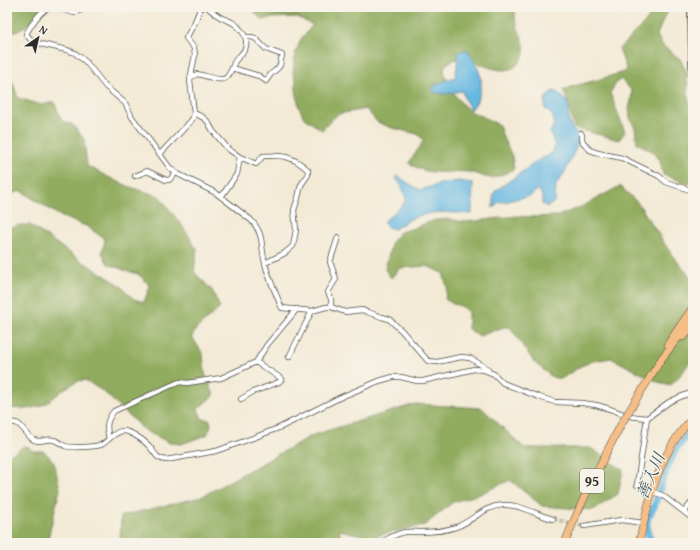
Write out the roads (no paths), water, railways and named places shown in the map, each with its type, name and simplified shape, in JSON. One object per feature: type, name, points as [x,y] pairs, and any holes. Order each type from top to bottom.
[{"type":"main road","name":"95","points":[[565,543],[597,471],[646,378],[667,344],[693,307]]},
{"type":"main road","name":"95","points":[[638,394],[662,358],[693,319]]},
{"type":"main road","name":"95","points":[[662,358],[693,328]]},
{"type":"main road","points":[[639,543],[660,470],[674,441],[692,419]]},
{"type":"street","points":[[83,7],[81,10],[74,13],[55,7],[45,9],[26,34],[31,40],[67,50],[86,62],[106,87],[125,103],[132,117],[170,168],[176,173],[221,197],[251,220],[260,234],[264,263],[282,308],[312,311],[331,307],[345,312],[362,310],[382,318],[389,319],[402,331],[428,361],[437,362],[461,357],[470,358],[488,369],[487,371]]},
{"type":"street","points":[[70,7],[74,13]]},
{"type":"street","points":[[160,154],[193,118],[194,113],[190,78],[195,56],[194,48],[186,38],[201,7]]},
{"type":"street","points":[[190,78],[197,74],[222,79],[227,78],[236,60],[246,48],[246,37],[240,27],[207,7]]},
{"type":"street","points":[[691,7],[693,95]]},
{"type":"street","points":[[232,68],[259,76],[266,81],[280,64],[282,55],[266,49],[255,38],[246,37]]},
{"type":"street","points":[[194,113],[204,118],[228,149],[240,157],[256,164],[263,156],[275,155],[289,157],[300,162],[308,170],[308,175],[301,185],[294,210],[296,230],[293,246],[286,253],[264,263]]},
{"type":"street","points":[[580,134],[582,135],[583,142],[590,150],[622,158],[659,176],[666,182],[693,191]]},
{"type":"street","points":[[221,197],[237,174],[240,157]]},
{"type":"street","points":[[135,176],[147,171],[169,180],[176,173]]},
{"type":"street","points":[[331,307],[331,299],[328,292],[336,279],[330,262],[338,238]]},
{"type":"street","points":[[109,439],[106,429],[107,422],[114,411],[179,382],[187,383],[221,378],[256,362],[268,345],[298,310]]},
{"type":"street","points":[[289,357],[312,311]]},
{"type":"street","points":[[240,399],[253,392],[279,382],[282,379],[256,362]]},
{"type":"street","points":[[7,424],[15,422],[22,427],[30,438],[34,440],[40,441],[50,439],[66,446],[93,447],[101,445],[120,431],[124,431],[131,433],[150,447],[160,459],[166,460],[216,451],[253,438],[281,427],[341,397],[379,381],[393,377],[401,377],[423,382],[474,369],[487,371],[494,374],[503,383],[555,402],[596,405],[629,416],[647,418],[669,402],[693,392]]},
{"type":"street","points":[[647,418],[637,485],[653,490],[662,495],[693,519]]},
{"type":"street","points":[[684,512],[693,501]]},
{"type":"street","points":[[379,543],[401,533],[434,531],[456,527],[482,511],[502,505],[512,505],[524,508],[553,519]]},
{"type":"street","points":[[584,526],[621,520],[644,523]]},
{"type":"water","points":[[467,49],[479,71],[481,81],[479,96],[471,110],[462,91],[444,94],[431,92],[435,85],[455,77],[458,53]]},
{"type":"water","points":[[552,91],[557,92],[567,102],[569,107],[570,123],[580,139],[565,172],[556,185],[555,201],[548,207],[542,204],[542,197],[539,189],[530,196],[500,202],[496,204],[495,207],[492,207],[494,203],[493,196],[495,191],[540,159],[550,155],[555,146],[550,132],[554,124],[553,116],[545,109],[545,99]]},
{"type":"water","points":[[397,175],[420,190],[440,184],[458,181],[473,183],[472,214],[432,213],[413,218],[395,229],[387,227],[383,222],[403,205],[406,199],[402,187],[396,178]]},
{"type":"waterway","name":"善入川","points":[[655,543],[651,540],[648,534],[648,517],[654,507],[663,478],[675,451],[691,430],[693,423]]},
{"type":"tunnel","points":[[553,519],[584,526]]}]
